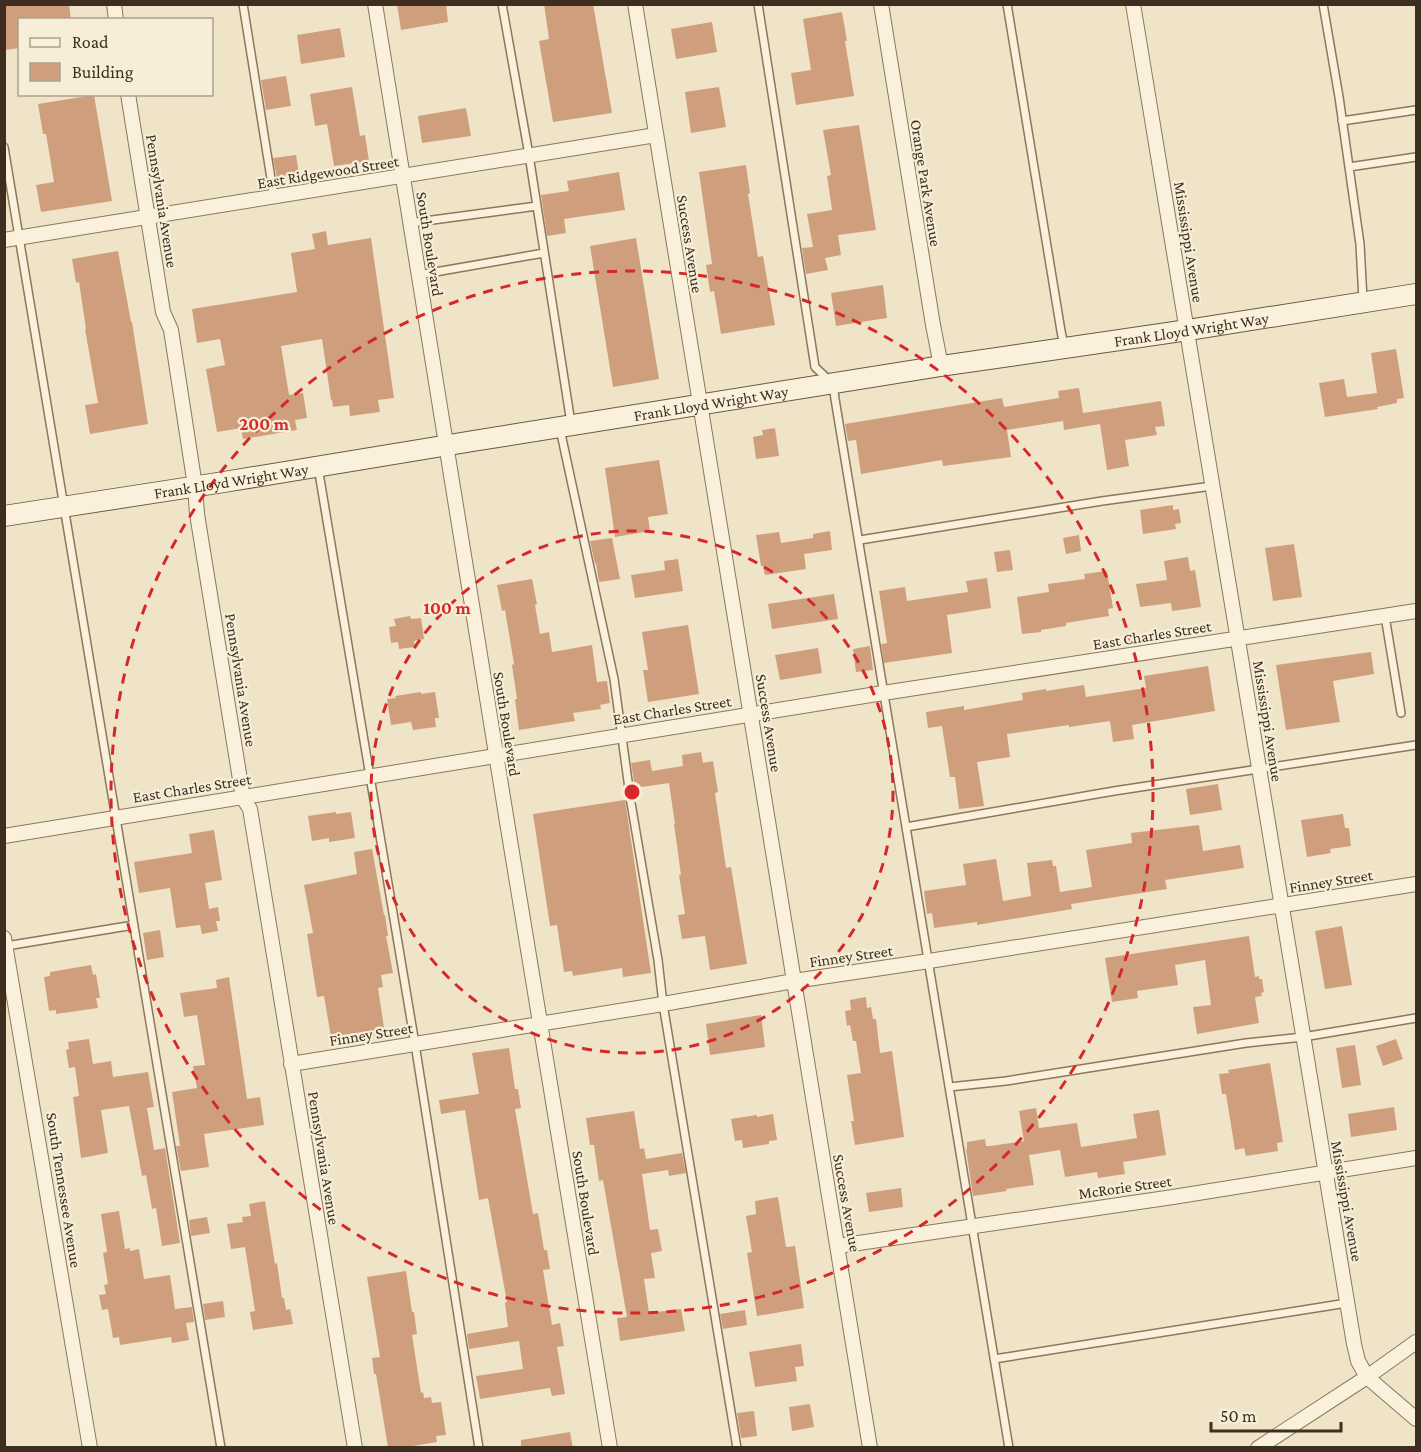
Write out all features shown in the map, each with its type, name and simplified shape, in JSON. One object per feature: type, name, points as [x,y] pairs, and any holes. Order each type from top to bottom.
[{"type":"street","name":"South Boulevard","points":[[375,4],[610,1448]]},
{"type":"street","name":"Success Avenue","points":[[634,4],[870,1448]]},
{"type":"street","name":"Orange Park Avenue","points":[[881,4],[941,366]]},
{"type":"street","name":"Mississippi Avenue","points":[[1133,4],[1325,1173],[1358,1361],[1367,1377],[1416,1419]]},
{"type":"street","name":"Pennsylvania Avenue","points":[[128,96],[163,312],[171,330],[195,486],[197,514],[243,798],[250,809],[355,1448]]},
{"type":"street","name":"East Ridgewood Street","points":[[4,240],[656,135]]},
{"type":"street","name":"Frank Lloyd Wright Way","points":[[4,516],[941,366],[1416,294]]},
{"type":"street","name":"East Charles Street","points":[[4,836],[750,714],[1416,611]]},
{"type":"street","name":"Finney Street","points":[[291,1064],[794,981],[1416,885]]},
{"type":"street","name":"South Tennessee Avenue","points":[[5,942],[90,1448]]},
{"type":"street","name":"McRorie Street","points":[[838,1246],[1173,1197],[1416,1158]]},
{"type":"street","points":[[1262,1447],[1416,1342]]},
{"type":"lane","points":[[243,4],[274,197]]},
{"type":"lane","points":[[502,4],[537,206],[565,426],[614,679],[663,1004],[737,1448]]},
{"type":"lane","points":[[758,4],[815,367],[833,384],[1009,1448]]},
{"type":"lane","points":[[1007,4],[1060,331],[1065,348]]},
{"type":"lane","points":[[1323,4],[1360,243],[1363,302]]},
{"type":"lane","points":[[1342,121],[1416,110]]},
{"type":"lane","points":[[4,147],[221,1448]]},
{"type":"lane","points":[[1349,167],[1416,157]]},
{"type":"lane","points":[[410,223],[537,206]]},
{"type":"lane","points":[[418,275],[544,253]]},
{"type":"lane","points":[[318,466],[415,1044],[479,1448]]},
{"type":"lane","points":[[860,540],[1102,501],[1212,486]]},
{"type":"lane","points":[[1385,616],[1401,713]]},
{"type":"lane","points":[[906,827],[1114,791],[1416,745]]},
{"type":"lane","points":[[5,942],[135,926]]},
{"type":"lane","points":[[949,1087],[1006,1081],[1416,1018]]},
{"type":"lane","points":[[994,1359],[1348,1303]]},
{"type":"building","points":[[4,4],[69,4],[71,18],[18,18],[18,48],[4,50]]},
{"type":"building","points":[[397,4],[446,4],[448,22],[401,30]]},
{"type":"building","points":[[544,4],[593,4],[612,113],[553,122],[539,41],[549,39]]},
{"type":"building","points":[[842,12],[854,96],[796,105],[791,73],[811,70],[803,19]]},
{"type":"building","points":[[712,22],[717,52],[676,59],[671,29]]},
{"type":"building","points":[[340,28],[345,57],[301,64],[297,35]]},
{"type":"building","points":[[286,76],[291,106],[266,110],[261,80]]},
{"type":"building","points":[[352,87],[360,136],[365,135],[369,161],[334,166],[327,124],[315,126],[310,94]]},
{"type":"building","points":[[719,87],[726,127],[691,133],[685,92]]},
{"type":"building","points":[[94,96],[112,201],[41,212],[36,185],[54,182],[46,134],[43,134],[38,104]]},
{"type":"building","points":[[466,108],[471,136],[422,143],[418,116]]},
{"type":"building","points":[[859,125],[876,230],[838,235],[841,255],[825,258],[828,270],[806,274],[802,248],[813,247],[807,214],[832,210],[827,176],[831,175],[823,130]]},
{"type":"building","points":[[296,155],[299,175],[277,178],[273,158]]},
{"type":"building","points":[[746,165],[758,257],[763,256],[775,325],[721,334],[714,291],[710,292],[706,265],[712,264],[699,172]]},
{"type":"building","points":[[619,172],[625,210],[564,219],[566,233],[547,236],[541,195],[569,191],[567,181]]},
{"type":"building","points":[[326,231],[328,245],[371,238],[394,398],[378,400],[380,412],[350,416],[349,405],[333,407],[322,339],[281,346],[289,395],[303,393],[307,418],[295,420],[297,430],[243,439],[241,428],[217,432],[206,369],[225,365],[220,339],[197,343],[192,309],[297,292],[291,253],[315,249],[312,234]]},
{"type":"building","points":[[636,238],[659,379],[613,387],[590,246]]},
{"type":"building","points":[[118,251],[148,424],[90,434],[85,405],[98,403],[79,282],[76,283],[72,259]]},
{"type":"building","points":[[883,285],[887,318],[836,326],[831,293]]},
{"type":"building","points":[[1396,349],[1404,398],[1397,399],[1397,403],[1377,407],[1378,409],[1325,417],[1319,383],[1344,379],[1347,397],[1377,393],[1371,353]]},
{"type":"building","points":[[1079,388],[1083,413],[1161,401],[1165,426],[1155,427],[1157,435],[1125,440],[1129,466],[1107,470],[1100,424],[1064,430],[1063,421],[1007,430],[1011,457],[943,466],[942,460],[861,474],[856,440],[848,441],[845,424],[1002,398],[1004,407],[1059,398],[1058,391]]},
{"type":"building","points":[[775,428],[779,456],[756,459],[753,437],[763,435],[762,430]]},
{"type":"building","points":[[659,460],[668,514],[648,517],[650,531],[615,537],[605,468]]},
{"type":"building","points":[[1173,505],[1173,510],[1179,509],[1181,523],[1175,524],[1176,529],[1143,534],[1140,510]]},
{"type":"building","points":[[830,531],[832,550],[804,554],[806,569],[765,575],[763,566],[761,566],[756,535],[779,532],[781,543],[813,538],[813,534]]},
{"type":"building","points":[[1079,535],[1081,551],[1066,554],[1063,538]]},
{"type":"building","points":[[612,538],[620,579],[599,582],[590,541]]},
{"type":"building","points":[[1294,544],[1302,597],[1273,601],[1265,548]]},
{"type":"building","points":[[1010,550],[1013,570],[997,572],[994,552]]},
{"type":"building","points":[[1188,557],[1190,571],[1195,570],[1201,607],[1172,611],[1171,603],[1140,607],[1136,584],[1167,580],[1164,561]]},
{"type":"building","points":[[678,559],[683,591],[635,598],[631,575],[665,570],[664,561]]},
{"type":"building","points":[[1107,571],[1113,608],[1108,609],[1109,616],[1066,623],[1066,626],[1041,630],[1041,632],[1022,634],[1017,597],[1049,592],[1048,584],[1085,579],[1084,574]]},
{"type":"building","points":[[987,578],[991,608],[947,615],[952,653],[884,663],[881,644],[887,643],[879,591],[905,587],[907,601],[968,592],[966,581]]},
{"type":"building","points":[[532,579],[540,634],[549,632],[552,652],[592,645],[597,682],[607,681],[610,703],[600,705],[601,709],[573,713],[575,721],[519,730],[512,665],[514,664],[505,610],[502,611],[497,585]]},
{"type":"building","points":[[834,594],[838,619],[772,629],[768,604]]},
{"type":"building","points":[[410,616],[411,619],[421,618],[424,639],[414,641],[415,647],[399,649],[398,642],[391,643],[389,627],[396,626],[394,619]]},
{"type":"building","points":[[688,625],[699,694],[648,702],[643,670],[648,670],[642,632]]},
{"type":"building","points":[[870,646],[873,670],[856,672],[853,649]]},
{"type":"building","points":[[818,648],[822,673],[780,680],[775,655]]},
{"type":"building","points":[[1371,652],[1374,674],[1333,681],[1340,722],[1286,730],[1276,665]]},
{"type":"building","points":[[1208,666],[1215,711],[1132,725],[1134,739],[1113,742],[1110,721],[1007,734],[1010,757],[977,762],[984,806],[959,809],[955,777],[950,777],[942,726],[928,728],[926,712],[964,706],[964,710],[1023,700],[1022,693],[1046,689],[1046,691],[1084,685],[1086,697],[1146,688],[1144,676]]},
{"type":"building","points":[[421,692],[421,694],[435,692],[439,718],[435,718],[436,727],[413,730],[411,722],[391,725],[387,699]]},
{"type":"building","points":[[701,752],[703,763],[713,761],[718,792],[715,793],[726,868],[731,867],[747,964],[710,970],[705,936],[682,939],[678,915],[685,914],[669,783],[635,788],[631,763],[650,760],[652,771],[683,766],[682,755]]},
{"type":"building","points":[[1218,784],[1222,810],[1190,815],[1186,789]]},
{"type":"building","points":[[625,800],[651,973],[623,977],[622,968],[573,976],[572,971],[564,972],[557,925],[550,926],[533,814]]},
{"type":"building","points":[[336,812],[336,814],[351,812],[355,838],[329,842],[329,838],[312,841],[308,816]]},
{"type":"building","points":[[1343,814],[1345,828],[1349,828],[1351,846],[1330,849],[1331,853],[1307,857],[1301,820]]},
{"type":"building","points":[[1199,825],[1203,851],[1240,845],[1244,868],[1165,880],[1167,889],[1071,904],[1072,909],[977,925],[977,922],[934,928],[932,913],[927,914],[924,891],[966,885],[963,864],[996,859],[1003,901],[1031,896],[1027,863],[1052,860],[1053,866],[1056,866],[1060,892],[1092,887],[1086,850],[1132,843],[1131,833]]},
{"type":"building","points":[[214,830],[222,880],[205,883],[209,909],[218,907],[220,921],[216,921],[218,931],[202,934],[200,925],[176,928],[170,888],[139,893],[134,862],[192,853],[189,834]]},
{"type":"building","points":[[372,849],[393,973],[381,975],[383,987],[378,988],[385,1034],[364,1037],[363,1032],[331,1037],[324,996],[317,997],[307,934],[313,933],[304,885],[357,874],[354,852]]},
{"type":"building","points":[[1342,926],[1352,985],[1325,989],[1315,931]]},
{"type":"building","points":[[160,930],[164,957],[147,960],[143,933]]},
{"type":"building","points":[[1249,936],[1255,977],[1259,976],[1259,979],[1262,979],[1264,992],[1261,993],[1262,996],[1255,997],[1259,1023],[1197,1034],[1193,1007],[1211,1005],[1205,960],[1175,965],[1178,985],[1137,991],[1138,998],[1112,1002],[1105,958]]},
{"type":"building","points":[[91,965],[93,975],[96,974],[100,998],[96,998],[98,1008],[56,1014],[56,1010],[49,1011],[44,977],[50,976],[50,972]]},
{"type":"building","points":[[229,977],[247,1099],[260,1097],[264,1125],[204,1134],[209,1167],[181,1171],[176,1146],[180,1146],[172,1092],[197,1088],[193,1066],[205,1065],[197,1015],[184,1017],[180,993],[217,988],[216,980]]},
{"type":"building","points":[[866,997],[867,1008],[871,1007],[873,1019],[876,1019],[880,1053],[892,1051],[904,1137],[855,1145],[847,1075],[861,1073],[856,1041],[853,1041],[850,1025],[847,1026],[845,1011],[851,1010],[850,1000]]},
{"type":"building","points":[[761,1015],[765,1047],[710,1055],[706,1024]]},
{"type":"building","points":[[89,1039],[93,1064],[111,1061],[113,1077],[148,1072],[154,1107],[147,1108],[154,1150],[165,1148],[180,1243],[162,1246],[156,1208],[152,1209],[146,1175],[142,1176],[129,1106],[101,1110],[108,1153],[81,1158],[73,1097],[79,1096],[75,1067],[69,1068],[66,1050],[69,1049],[68,1042]]},
{"type":"building","points":[[1396,1039],[1403,1059],[1383,1066],[1376,1046]]},
{"type":"building","points":[[1355,1045],[1361,1085],[1342,1088],[1336,1048]]},
{"type":"building","points":[[509,1048],[515,1089],[518,1089],[521,1108],[515,1109],[533,1214],[538,1213],[544,1250],[547,1250],[550,1269],[543,1270],[552,1325],[560,1323],[564,1346],[557,1347],[565,1394],[552,1396],[550,1388],[480,1399],[476,1376],[523,1369],[519,1341],[469,1349],[467,1334],[508,1327],[505,1303],[507,1302],[488,1198],[479,1200],[465,1110],[441,1114],[439,1100],[479,1094],[472,1053]]},
{"type":"building","points":[[1270,1063],[1283,1142],[1277,1143],[1278,1151],[1246,1156],[1244,1148],[1235,1150],[1226,1094],[1222,1094],[1219,1074],[1229,1073],[1228,1070]]},
{"type":"building","points":[[1394,1107],[1397,1130],[1351,1137],[1348,1114]]},
{"type":"building","points":[[1036,1108],[1039,1128],[1077,1123],[1081,1147],[1137,1138],[1133,1114],[1159,1110],[1166,1155],[1123,1162],[1125,1174],[1098,1178],[1097,1172],[1065,1177],[1060,1150],[1029,1155],[1034,1185],[973,1196],[967,1142],[985,1139],[986,1146],[990,1146],[1024,1141],[1019,1111]]},
{"type":"building","points":[[634,1111],[640,1149],[644,1148],[646,1159],[682,1153],[686,1173],[669,1176],[668,1170],[642,1174],[650,1230],[658,1229],[662,1251],[651,1253],[655,1278],[644,1279],[649,1313],[681,1309],[685,1331],[620,1341],[617,1318],[627,1317],[603,1180],[599,1181],[594,1145],[590,1145],[586,1118]]},
{"type":"building","points":[[773,1114],[777,1140],[769,1141],[769,1144],[743,1148],[742,1140],[735,1141],[731,1119]]},
{"type":"building","points":[[901,1188],[903,1207],[869,1212],[866,1193]]},
{"type":"building","points":[[778,1197],[786,1247],[795,1246],[804,1308],[757,1316],[747,1253],[752,1252],[746,1216],[756,1214],[755,1201]]},
{"type":"building","points":[[265,1201],[282,1298],[284,1298],[286,1310],[290,1309],[293,1324],[253,1330],[250,1312],[255,1311],[245,1247],[231,1249],[227,1224],[243,1222],[242,1217],[251,1216],[249,1204]]},
{"type":"building","points":[[119,1211],[125,1249],[130,1248],[130,1251],[139,1249],[144,1279],[170,1275],[175,1309],[192,1307],[194,1322],[186,1323],[189,1340],[172,1343],[171,1337],[120,1345],[119,1337],[113,1338],[108,1309],[102,1310],[99,1295],[106,1294],[104,1285],[108,1284],[103,1253],[107,1252],[101,1214]]},
{"type":"building","points":[[207,1217],[210,1233],[191,1236],[189,1220]]},
{"type":"building","points":[[406,1271],[417,1334],[412,1335],[421,1393],[423,1392],[424,1398],[431,1397],[432,1403],[441,1402],[446,1435],[436,1436],[437,1442],[388,1448],[372,1358],[380,1357],[367,1277]]},
{"type":"building","points":[[223,1301],[225,1317],[205,1320],[203,1304]]},
{"type":"building","points":[[745,1310],[747,1325],[723,1329],[720,1314]]},
{"type":"building","points":[[801,1344],[804,1366],[795,1367],[797,1381],[755,1387],[749,1352]]},
{"type":"building","points":[[810,1404],[814,1427],[792,1431],[789,1407]]},
{"type":"building","points":[[754,1411],[757,1436],[741,1438],[737,1413]]},
{"type":"building","points":[[570,1432],[573,1448],[521,1448],[521,1440]]}]
